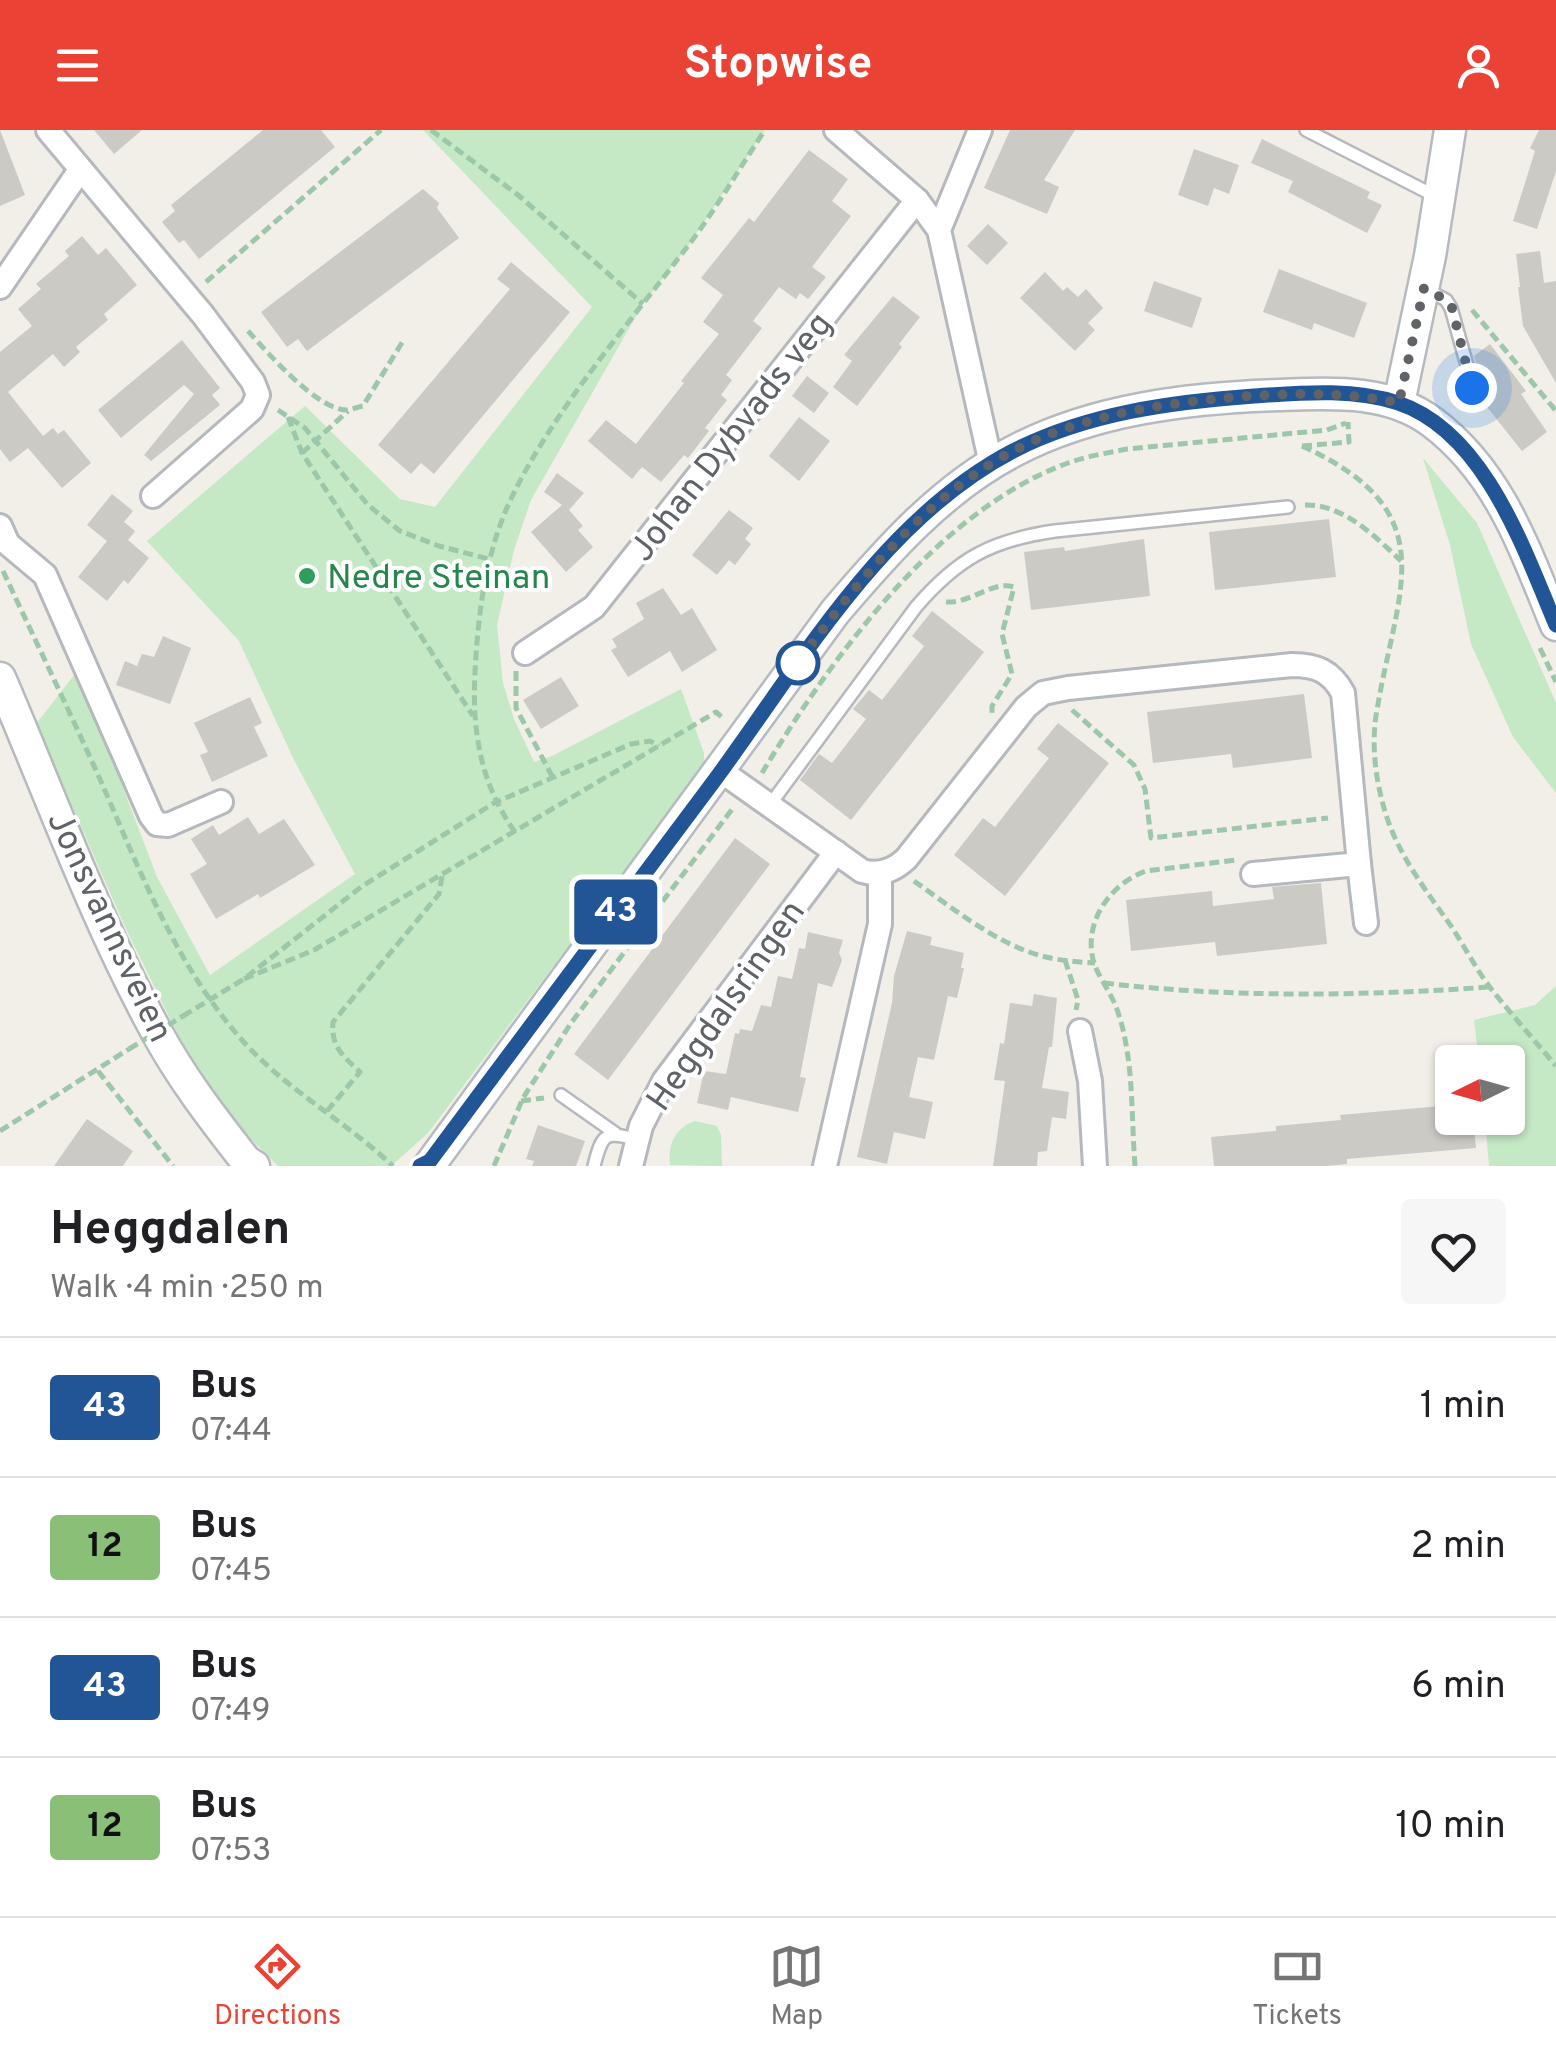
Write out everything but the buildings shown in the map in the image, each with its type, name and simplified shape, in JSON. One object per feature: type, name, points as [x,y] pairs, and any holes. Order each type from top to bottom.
[{"type":"main road","points":[[1399,403],[1424,288],[1450,130]]},
{"type":"main road","points":[[426,1164],[721,771],[835,612],[878,562],[952,493],[991,464],[1028,444],[1079,424],[1154,407],[1240,397],[1349,394],[1399,403],[1418,412],[1448,436],[1487,479],[1512,522],[1546,631]]},
{"type":"main road","name":"Jonsvannsveien","points":[[0,678],[99,909],[156,1030],[212,1118],[249,1164]]},
{"type":"street","points":[[48,130],[196,306],[253,382],[258,395],[252,409],[153,496]]},
{"type":"street","points":[[939,230],[980,130]]},
{"type":"street","points":[[841,132],[917,200],[939,230],[991,464]]},
{"type":"street","points":[[0,287],[80,170]]},
{"type":"street","name":"Johan Dybvads veg","points":[[525,653],[594,607],[917,200]]},
{"type":"street","points":[[0,526],[8,544],[45,575],[150,816],[157,824],[168,824],[220,802]]},
{"type":"street","points":[[825,1166],[880,924],[888,871],[1035,698],[1068,688],[1292,664],[1319,668],[1343,692],[1366,924]]},
{"type":"street","points":[[721,771],[862,871],[888,871]]},
{"type":"street","name":"Heggdalsringen","points":[[631,1166],[626,1136],[836,852]]},
{"type":"street","points":[[1253,874],[1359,864]]},
{"type":"street","points":[[1080,1031],[1090,1081],[1095,1166]]},
{"type":"lane","points":[[1306,130],[1439,198]]},
{"type":"lane","points":[[1424,288],[1446,300],[1452,308],[1472,388]]},
{"type":"lane","points":[[768,806],[932,589],[983,549],[1023,536],[1288,507]]},
{"type":"lane","points":[[562,1094],[626,1136]]},
{"type":"lane","points":[[594,1166],[600,1142],[626,1136]]},
{"type":"path","points":[[348,410],[327,404],[280,366],[241,324],[196,306],[381,130]]},
{"type":"path","points":[[430,130],[518,194],[642,304]]},
{"type":"path","points":[[514,832],[494,803],[473,716],[478,626],[490,560],[509,503],[543,441],[688,246],[765,130]]},
{"type":"path","points":[[1464,299],[1556,411]]},
{"type":"path","points":[[302,453],[348,410],[363,406],[403,341]]},
{"type":"path","points":[[258,395],[305,428],[368,505],[400,532],[490,560]]},
{"type":"path","points":[[288,417],[302,453],[473,716]]},
{"type":"path","points":[[1359,422],[1348,422],[1349,442],[1302,446],[1332,460],[1373,492],[1398,536],[1403,562],[1402,589],[1374,739],[1382,802],[1409,865],[1490,987],[1556,1066]]},
{"type":"path","points":[[1288,507],[1310,504],[1334,510],[1375,536],[1403,562]]},
{"type":"path","points":[[0,564],[153,902],[211,1001],[242,1040],[282,1080],[371,1145],[393,1166]]},
{"type":"path","points":[[932,589],[952,604],[1006,585],[1014,587],[1002,634],[1012,674],[992,710],[1009,729]]},
{"type":"path","points":[[1546,631],[1556,682]]},
{"type":"path","points":[[525,653],[514,674],[516,708],[553,778]]},
{"type":"path","points":[[1068,688],[1069,702],[1078,718],[1141,774],[1151,838],[1328,820],[1327,806]]},
{"type":"path","points":[[244,979],[314,950],[716,712]]},
{"type":"path","points":[[0,1131],[211,1001],[361,887],[494,803],[631,744],[650,741],[659,746]]},
{"type":"path","points":[[494,1166],[523,1098],[571,1022],[774,752]]},
{"type":"path","points":[[1135,1166],[1128,1053],[1122,1025],[1094,963],[1093,937],[1101,908],[1134,875],[1238,860],[1253,874]]},
{"type":"path","points":[[888,871],[1026,951],[1094,963]]},
{"type":"path","points":[[327,1111],[360,1072],[336,1049],[333,1022],[439,894],[442,875]]},
{"type":"path","points":[[1065,960],[1078,1000],[1074,1014],[1080,1031]]},
{"type":"path","points":[[1104,983],[1232,992],[1490,987]]},
{"type":"path","points":[[98,1071],[174,1166]]},
{"type":"green space","points":[[423,130],[765,130],[688,246],[643,304],[531,500],[514,550],[497,625],[503,683],[534,762],[681,689],[704,753],[704,766],[428,1133],[391,1166],[278,1166],[235,1123],[188,1055],[126,929],[36,724],[78,670],[157,877],[210,975],[355,874],[294,760],[239,641],[147,541],[305,406],[400,499],[435,507],[592,307]]},
{"type":"green space","points":[[1423,458],[1477,523],[1556,703],[1556,793],[1513,737],[1471,644],[1450,545]]},
{"type":"green space","points":[[1556,986],[1556,1166],[1489,1166],[1486,1135],[1525,1135],[1525,1045],[1477,1045],[1474,1020],[1535,1005]]},
{"type":"green space","points":[[695,1121],[717,1126],[722,1166],[670,1165],[674,1138]]},
{"type":"bus line","name":"43","points":[[420,1166],[430,1161],[835,612],[911,529],[952,493],[1013,451],[1079,424],[1202,400],[1349,394],[1399,403],[1432,422],[1487,479],[1520,538],[1556,625]]},
{"type":"place","name":"Nedre Steinan","points":[[307,576]]},
{"type":"route","points":[[798,663],[789,675],[835,612],[911,529],[991,464],[1044,437],[1115,415],[1202,400],[1349,394],[1399,403],[1424,288],[1446,300],[1452,308],[1472,388]]}]
